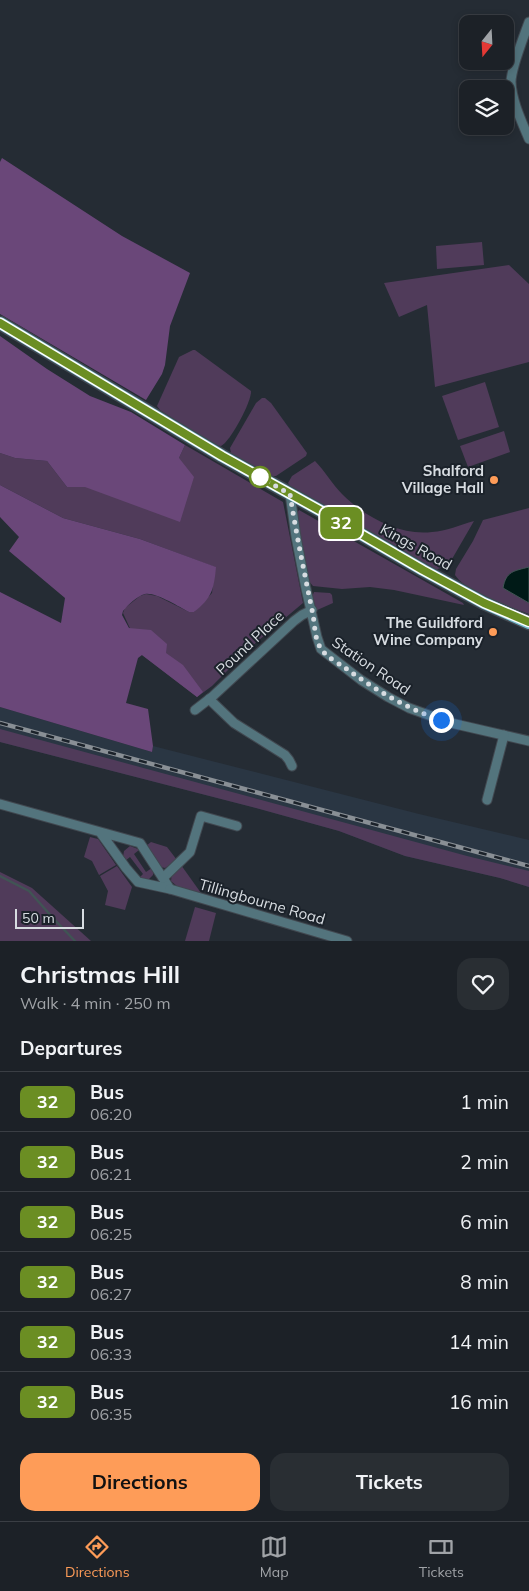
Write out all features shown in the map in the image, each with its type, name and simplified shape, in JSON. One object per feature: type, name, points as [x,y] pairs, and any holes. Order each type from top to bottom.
[{"type":"main road","name":"Kings Road","points":[[0,323],[222,456],[462,592],[529,622]]},
{"type":"street","points":[[529,22],[511,82],[516,107],[529,139]]},
{"type":"street","name":"Station Road","points":[[290,494],[296,536],[316,637],[321,649],[368,684],[397,702],[423,714],[459,725],[529,741]]},
{"type":"street","name":"Pound Place","points":[[195,710],[302,614],[312,610]]},
{"type":"street","points":[[209,699],[234,723],[285,755],[292,766]]},
{"type":"street","points":[[487,800],[504,735]]},
{"type":"street","points":[[0,804],[140,843],[170,889]]},
{"type":"street","points":[[163,878],[190,852],[202,816],[237,826]]},
{"type":"street","name":"Tillingbourne Road","points":[[100,832],[138,882],[170,889],[347,941]]},
{"type":"shaded area","points":[[2,158],[122,236],[190,273],[170,326],[162,374],[146,400],[0,314],[0,162]]},
{"type":"shaded area","points":[[482,242],[484,265],[437,269],[436,246]]},
{"type":"shaded area","points":[[509,265],[529,284],[529,362],[435,387],[427,305],[399,317],[384,283]]},
{"type":"shaded area","points":[[0,336],[90,396],[131,412],[185,445],[179,458],[194,477],[180,522],[85,487],[67,487],[47,461],[15,458],[0,453]]},
{"type":"shaded area","points":[[193,350],[251,391],[240,421],[230,437],[221,446],[215,445],[160,410],[157,406],[179,357]]},
{"type":"shaded area","points":[[485,382],[499,427],[458,440],[442,396]]},
{"type":"shaded area","points":[[262,398],[271,403],[307,453],[306,456],[276,476],[270,476],[234,455],[231,453],[230,448],[256,403]]},
{"type":"shaded area","points":[[504,431],[510,452],[468,467],[460,446]]},
{"type":"shaded area","points":[[185,445],[283,502],[303,603],[252,646],[212,686],[197,697],[142,655],[123,613],[125,608],[140,596],[146,594],[157,596],[189,612],[194,612],[212,593],[215,567],[140,539],[63,518],[0,485],[0,453],[15,458],[47,461],[67,487],[85,487],[179,458]]},
{"type":"shaded area","points":[[315,461],[338,490],[351,502],[372,517],[396,528],[408,531],[432,532],[474,521],[452,559],[446,566],[435,570],[290,486],[288,483],[292,476]]},
{"type":"shaded area","points":[[0,485],[63,518],[140,539],[216,567],[211,592],[205,602],[194,612],[189,612],[161,597],[150,594],[139,597],[123,611],[122,615],[129,628],[151,630],[167,644],[166,653],[183,665],[203,692],[197,697],[142,655],[138,658],[126,703],[148,709],[153,746],[152,752],[0,707],[0,592],[61,623],[65,598],[9,551],[19,537],[0,517]]},
{"type":"shaded area","points":[[529,508],[529,614],[478,593],[455,575],[456,569],[483,520]]},
{"type":"shaded area","points":[[299,510],[464,605],[394,590],[370,587],[342,589],[313,586],[307,579],[296,515]]},
{"type":"shaded area","points":[[529,567],[529,603],[503,588],[504,582],[509,575]]},
{"type":"shaded area","points":[[314,592],[330,593],[333,603],[315,611],[312,597]]},
{"type":"shaded area","points":[[0,707],[152,752],[153,746],[529,840],[529,887],[500,878],[405,856],[339,831],[256,808],[0,742]]},
{"type":"shaded area","points":[[0,729],[467,856],[529,871],[529,887],[500,878],[405,856],[339,831],[256,808],[0,742]]},
{"type":"shaded area","points":[[90,837],[98,839],[116,865],[99,875],[92,861],[84,857]]},
{"type":"shaded area","points":[[151,842],[167,847],[177,860],[165,868],[161,867],[146,846]]},
{"type":"shaded area","points":[[130,846],[139,850],[134,854],[146,872],[153,869],[153,875],[148,880],[138,879],[143,874],[130,857],[125,861],[123,857],[124,851]]},
{"type":"shaded area","points":[[181,865],[201,893],[178,887],[171,881],[172,872]]},
{"type":"shaded area","points":[[117,866],[132,887],[125,910],[105,905],[108,891],[100,876]]},
{"type":"shaded area","points":[[0,872],[32,888],[91,941],[0,941]]},
{"type":"shaded area","points":[[195,907],[216,913],[209,941],[185,941]]},
{"type":"waterway","points":[[0,876],[29,891],[75,941]]},
{"type":"railway","points":[[0,723],[529,866]]},
{"type":"bus line","name":"32","points":[[0,323],[222,456],[378,545],[462,592],[529,622]]},
{"type":"place","name":"Shalford Village Hall","points":[[494,480]]},
{"type":"place","name":"The Guildford Wine Company","points":[[493,632]]},
{"type":"route","points":[[260,477],[256,475],[290,494],[306,589],[312,610],[316,637],[321,649],[361,680],[388,697],[409,708],[441,720]]}]
